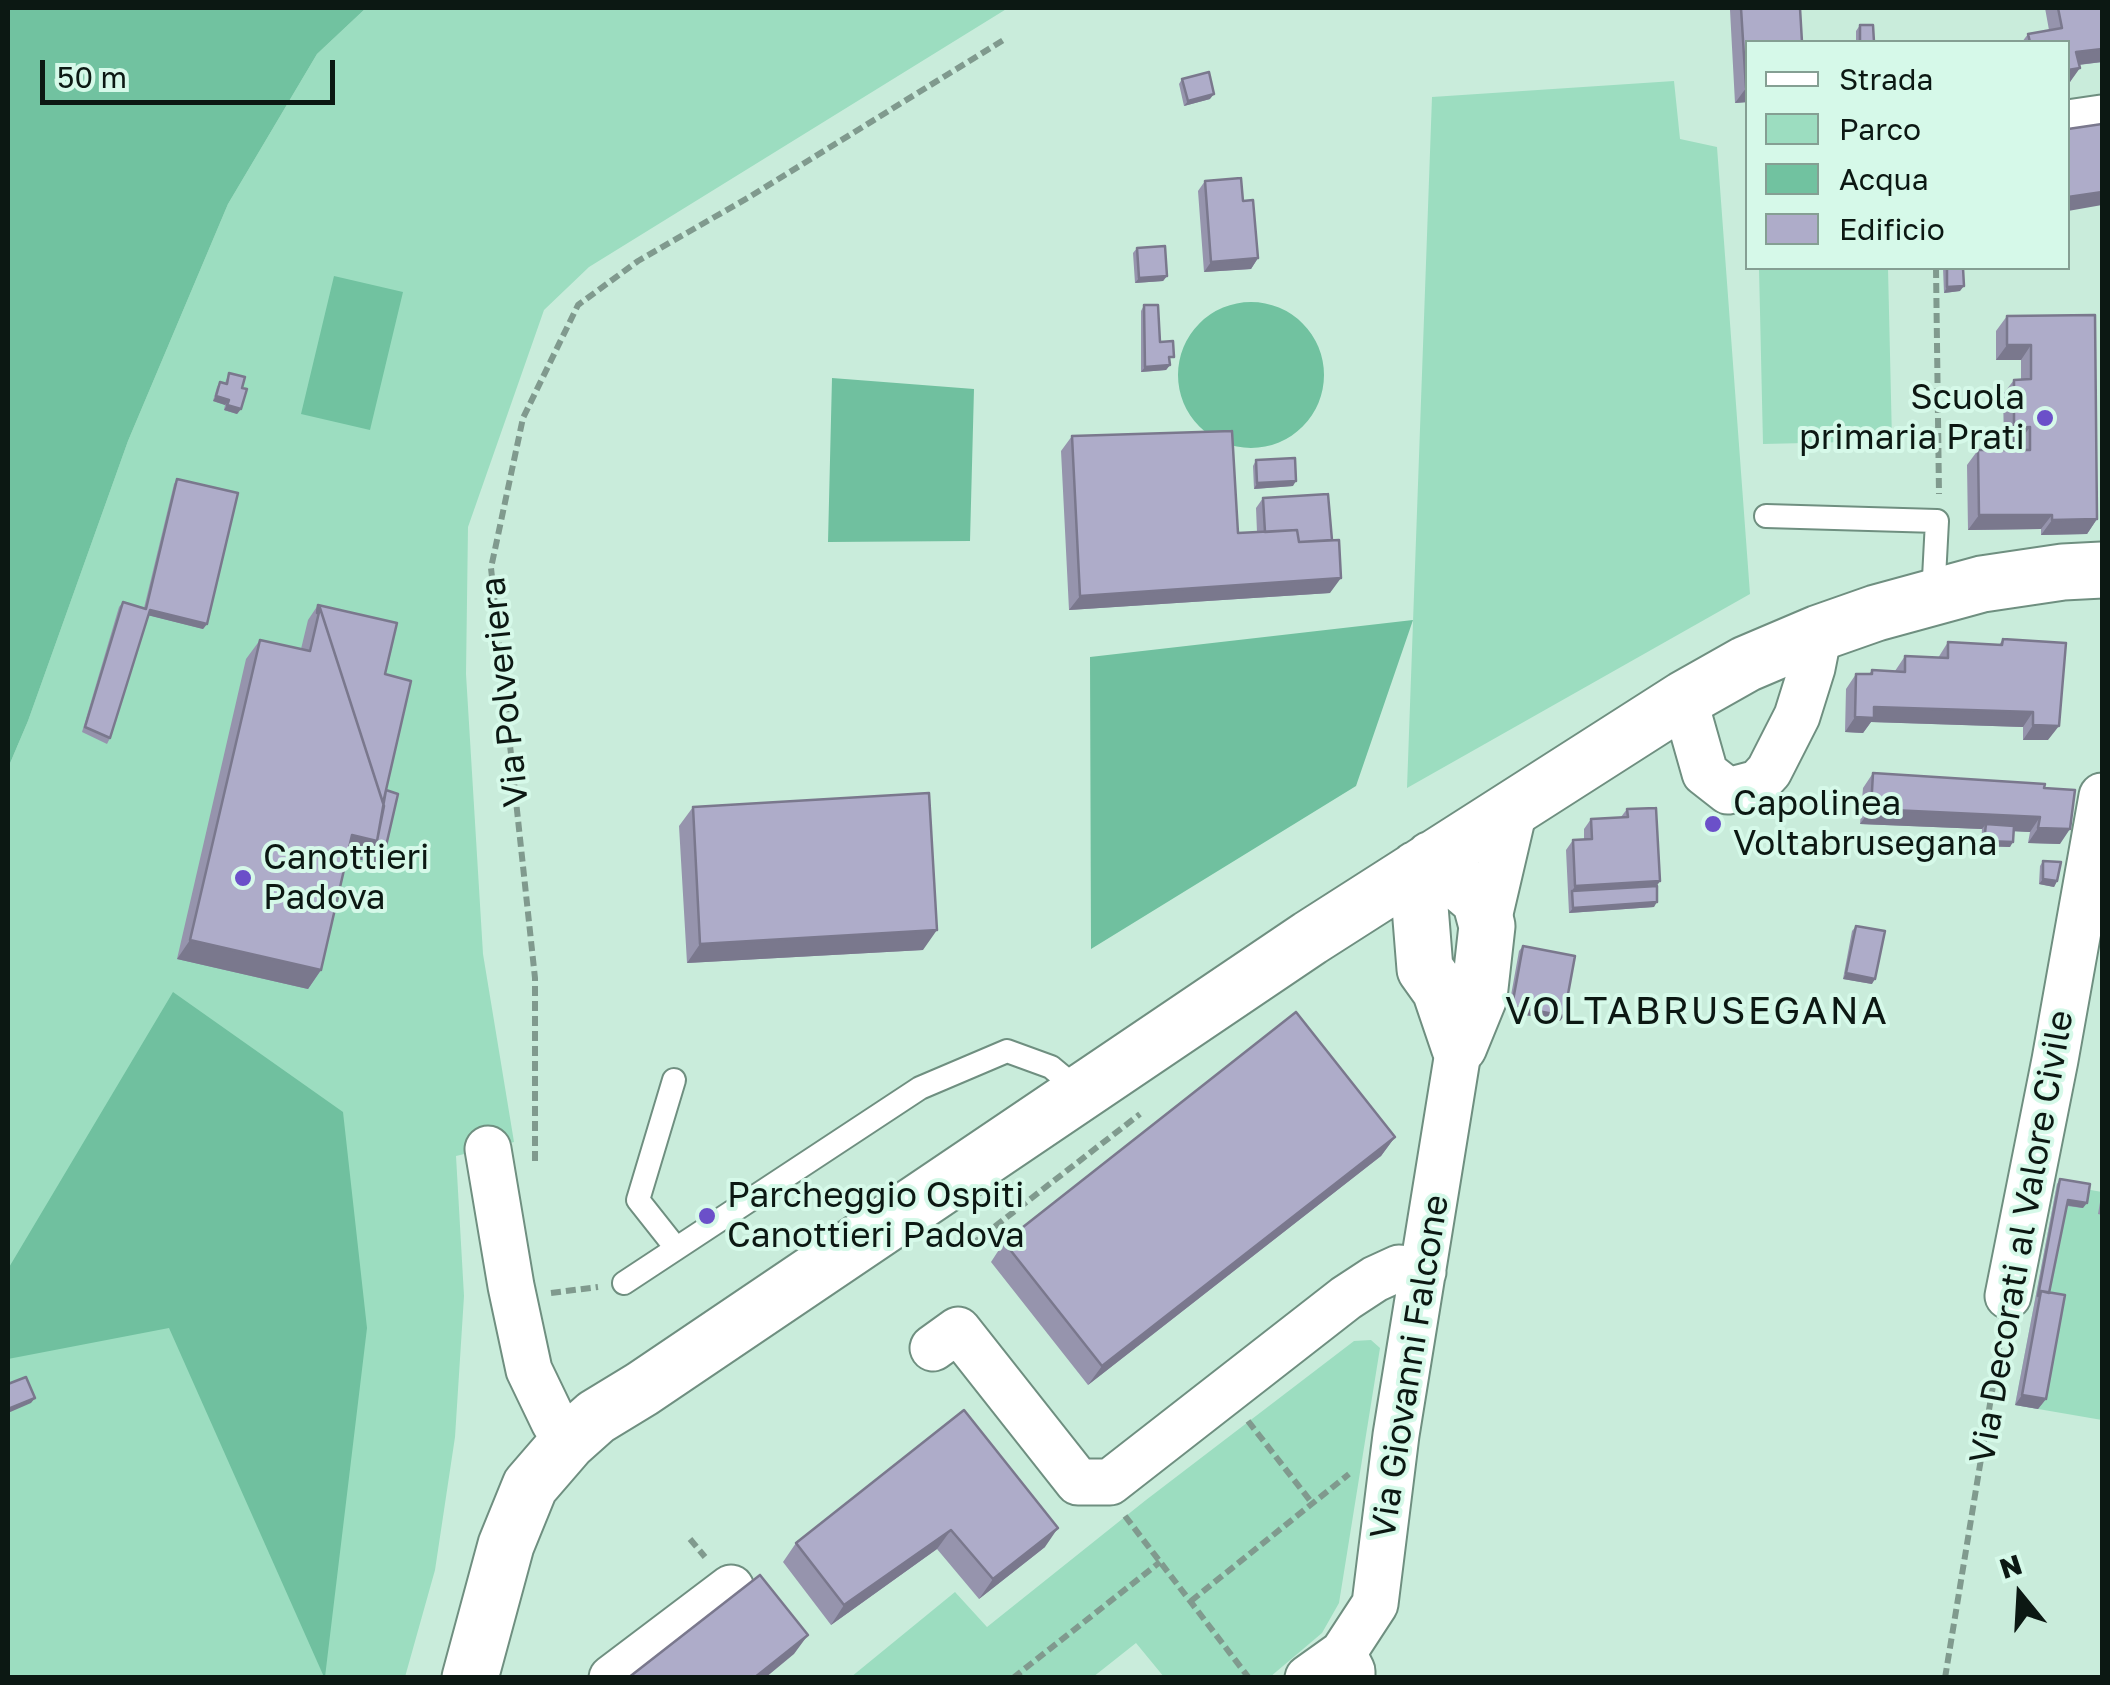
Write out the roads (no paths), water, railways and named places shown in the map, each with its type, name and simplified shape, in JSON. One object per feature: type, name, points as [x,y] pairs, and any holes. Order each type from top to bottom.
[{"type":"street","points":[[2070,123],[2102,118]]},
{"type":"street","points":[[470,1678],[506,1545],[530,1486],[568,1442],[596,1418],[1310,938],[1684,699],[1746,664],[1876,612],[1982,584],[2102,570]]},
{"type":"street","points":[[1684,699],[1705,773],[1728,791],[1758,782],[1769,771],[1796,716],[1819,633]]},
{"type":"street","name":"Via Decorati al Valore Civile","points":[[2008,1296],[2102,796]]},
{"type":"street","points":[[1459,1046],[1479,997],[1486,926],[1516,806]]},
{"type":"street","points":[[1424,864],[1480,900],[1486,926]]},
{"type":"street","points":[[1424,864],[1425,969]]},
{"type":"street","points":[[1310,938],[1362,939],[1405,955],[1425,969],[1440,990],[1459,1046]]},
{"type":"street","name":"Via Giovanni Falcone","points":[[1334,1669],[1375,1604],[1396,1436],[1459,1046]]},
{"type":"street","points":[[488,1149],[529,1370],[568,1442]]},
{"type":"street","points":[[933,1348],[958,1330],[1078,1482],[1110,1482],[1346,1298],[1398,1268],[1424,1272]]},
{"type":"street","points":[[612,1678],[731,1588]]},
{"type":"lane","points":[[1766,516],[1937,520],[1933,598]]},
{"type":"lane","points":[[624,1283],[920,1088],[1006,1052],[1051,1067],[1081,1092]]},
{"type":"lane","points":[[674,1080],[638,1200],[676,1248]]},
{"type":"water","points":[[8,8],[366,8],[317,54],[228,204],[128,441],[8,768]]},
{"type":"water","points":[[334,276],[403,292],[370,430],[301,414]]},
{"type":"water","points":[[1251,302],[1279,308],[1303,323],[1318,347],[1324,375],[1318,403],[1303,427],[1279,442],[1251,448],[1223,442],[1199,427],[1184,403],[1178,375],[1184,347],[1199,323],[1223,308]]},
{"type":"place","name":"Scuola primaria Prati","points":[[2045,418]]},
{"type":"place","name":"Capolinea Voltabrusegana","points":[[1713,824]]},
{"type":"place","name":"Canottieri Padova","points":[[243,878]]},
{"type":"place","name":"Parcheggio Ospiti Canottieri Padova","points":[[707,1216]]},
{"type":"district","name":"VOLTABRUSEGANA","points":[[1697,1012]]}]
